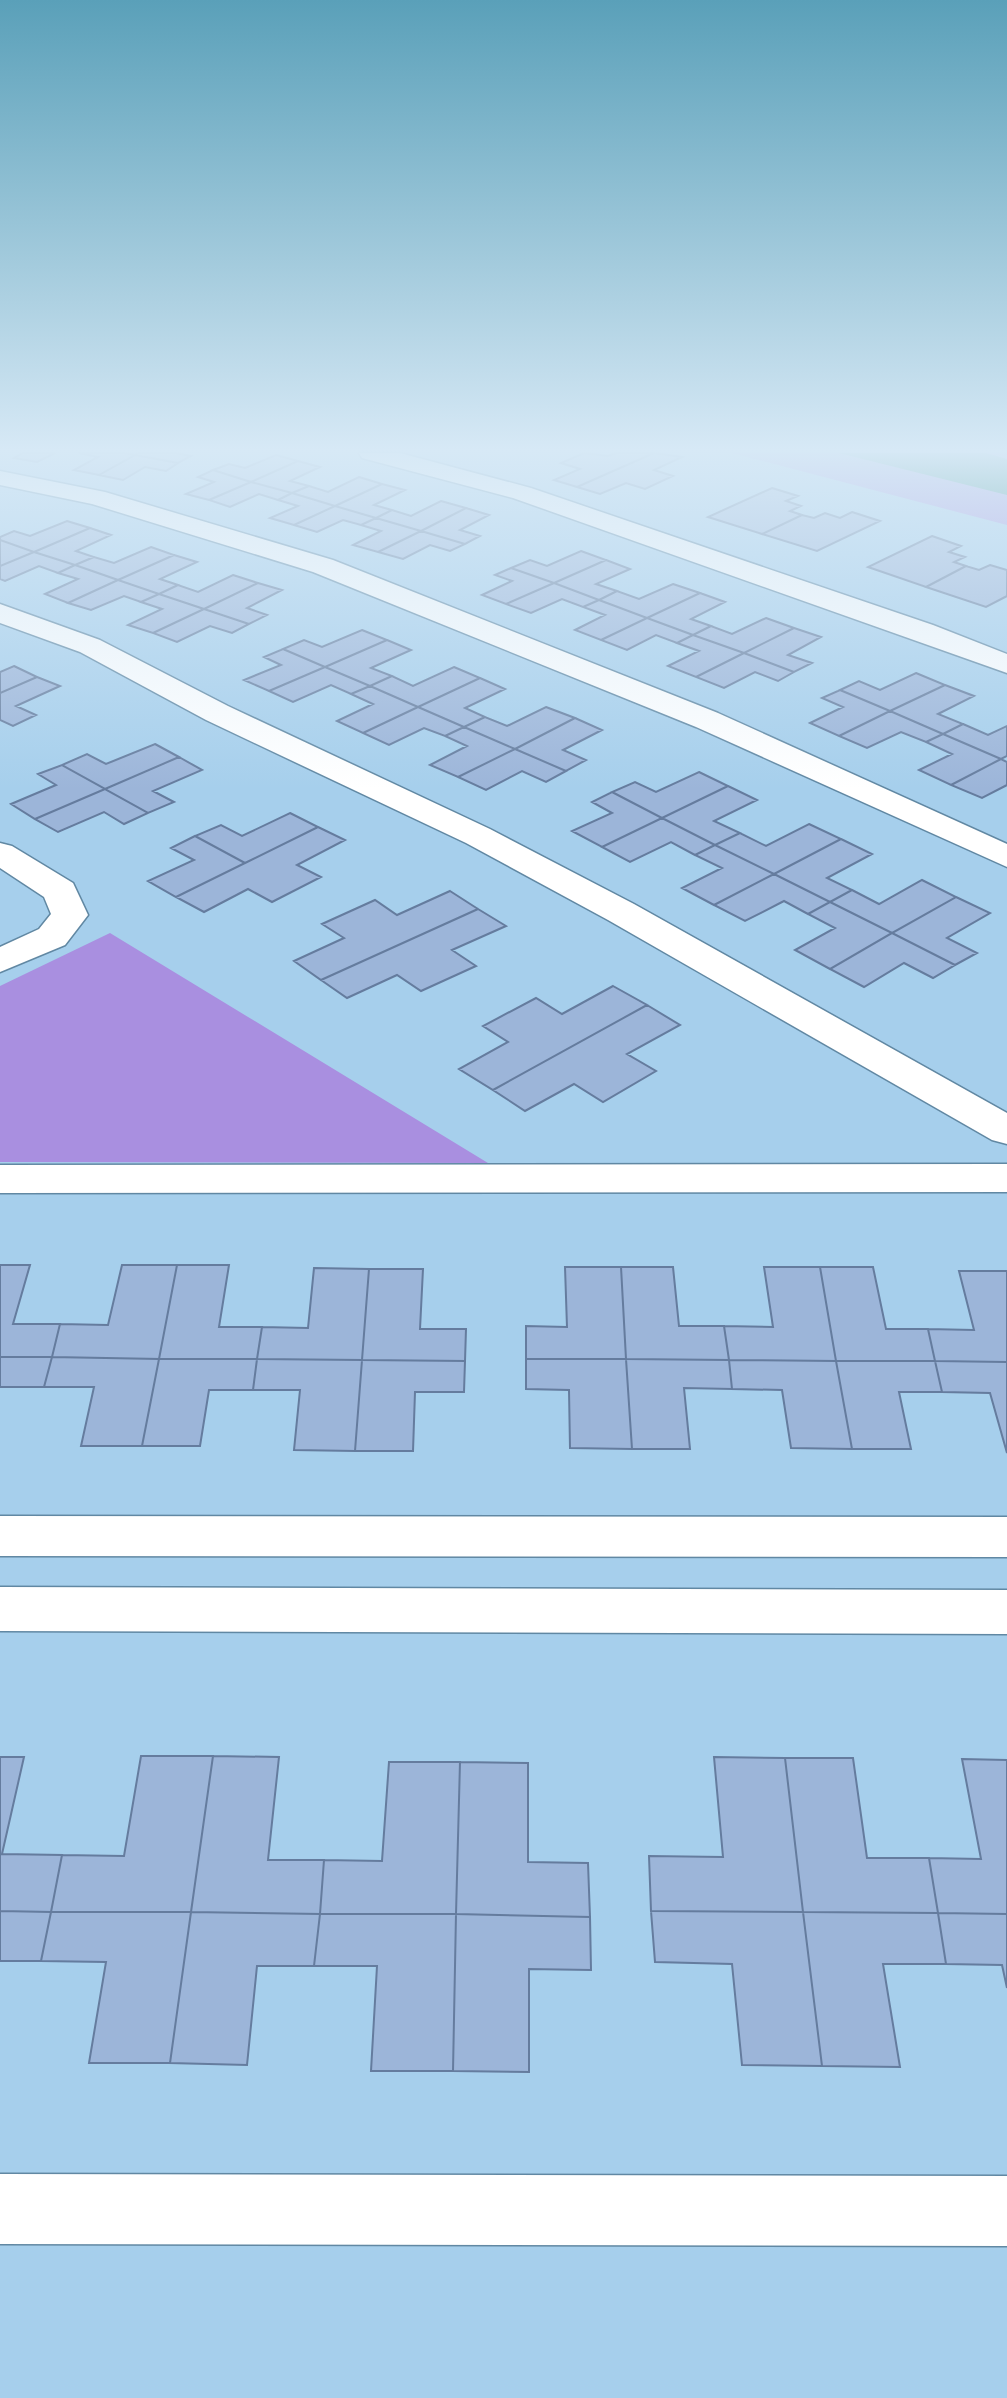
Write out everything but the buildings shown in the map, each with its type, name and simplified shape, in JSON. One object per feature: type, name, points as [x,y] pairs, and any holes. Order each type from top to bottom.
[{"type":"street","points":[[320,565],[707,720],[1007,857]]},
{"type":"street","points":[[731,565],[923,631],[1007,664]]},
{"type":"street","points":[[0,613],[90,646],[217,713],[478,836],[621,912],[1007,1131]]},
{"type":"street","points":[[0,853],[60,891],[70,915],[52,937],[0,961]]},
{"type":"street","points":[[0,1179],[1007,1178]]},
{"type":"street","points":[[0,1536],[1007,1537]]},
{"type":"street","points":[[0,1609],[1007,1612]]},
{"type":"street","points":[[0,2209],[1007,2211]]},
{"type":"shaded area","points":[[110,933],[488,1163],[0,1162],[0,986]]}]
